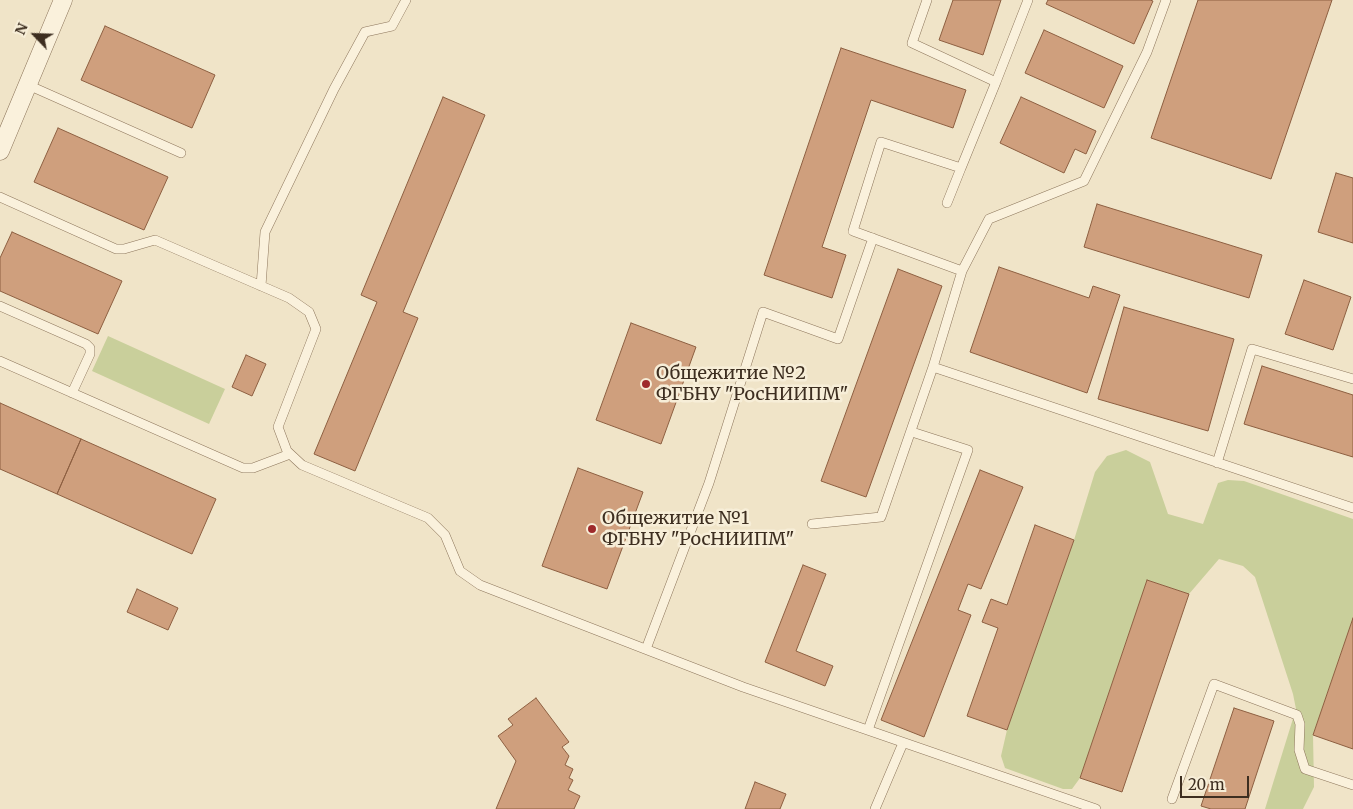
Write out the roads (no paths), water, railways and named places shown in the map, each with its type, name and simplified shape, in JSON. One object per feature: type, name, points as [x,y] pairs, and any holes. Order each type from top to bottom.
[{"type":"street","points":[[0,150],[63,0]]},
{"type":"lane","points":[[261,286],[264,232],[334,89],[365,32],[392,26],[406,0]]},
{"type":"lane","points":[[927,0],[912,43],[996,82]]},
{"type":"lane","points":[[947,203],[1028,0]]},
{"type":"lane","points":[[812,524],[881,517],[912,432],[962,271],[989,219],[1084,181],[1147,52],[1166,0]]},
{"type":"lane","points":[[28,85],[181,153]]},
{"type":"lane","points":[[961,168],[880,142],[853,231],[962,271]]},
{"type":"lane","points":[[0,198],[116,249],[124,249],[155,240],[290,298],[308,312],[316,329],[278,427],[290,454],[302,465],[428,518],[444,536],[460,571],[480,585],[743,687],[1096,809]]},
{"type":"lane","points":[[646,649],[709,483],[763,312],[838,339],[873,238]]},
{"type":"lane","points":[[0,306],[86,344],[90,348],[90,354],[72,393]]},
{"type":"lane","points":[[1217,463],[1252,349],[1353,379]]},
{"type":"lane","points":[[0,361],[243,468],[253,468],[290,454]]},
{"type":"lane","points":[[933,367],[1353,508]]},
{"type":"lane","points":[[868,730],[968,450],[912,432]]},
{"type":"lane","points":[[1172,799],[1214,684],[1297,715],[1300,724],[1300,750],[1305,769],[1353,785]]},
{"type":"lane","points":[[875,809],[903,743]]},
{"type":"place","name":"Общежитие №2 ФГБНУ \"РосНИИПМ\"","points":[[646,384]]},
{"type":"place","name":"Общежитие №1 ФГБНУ \"РосНИИПМ\"","points":[[592,529]]}]
